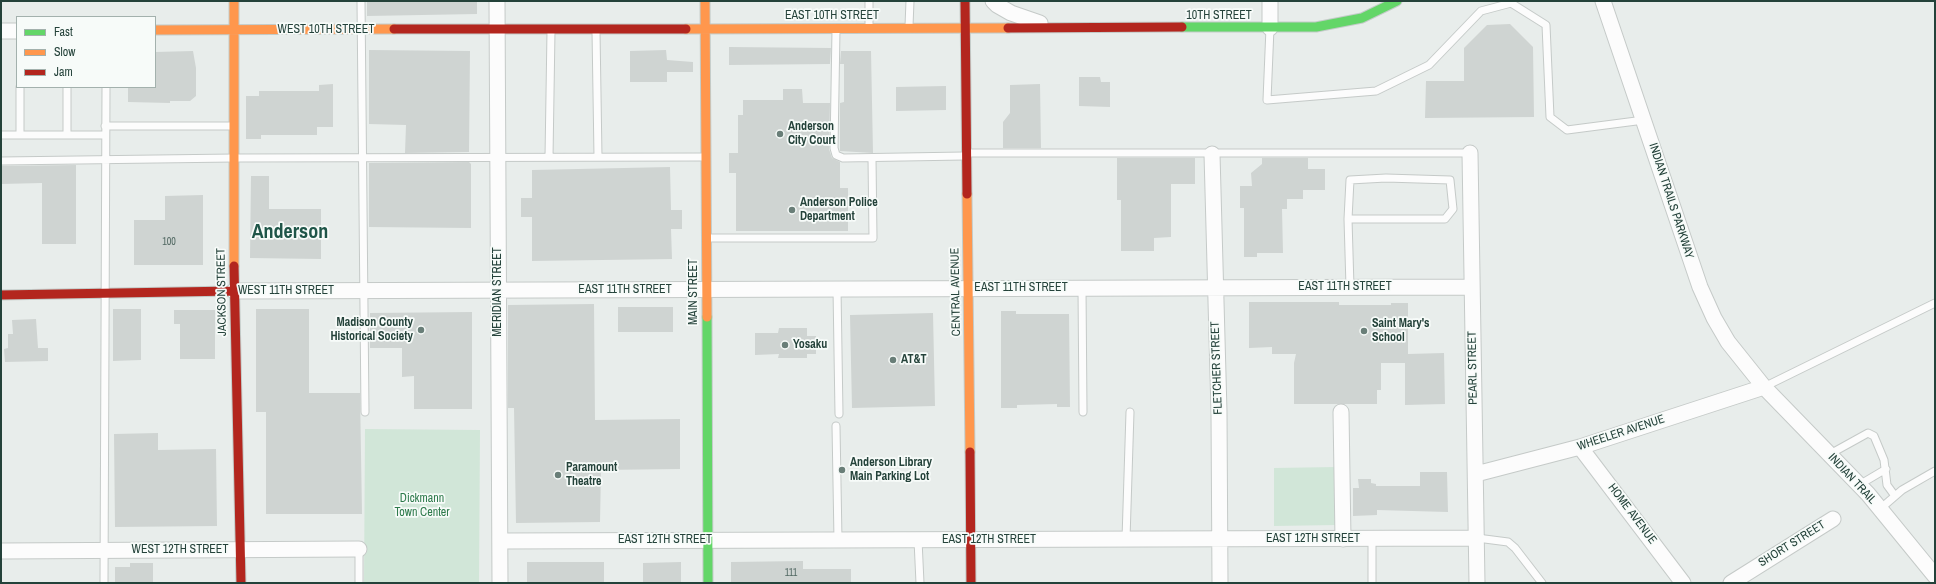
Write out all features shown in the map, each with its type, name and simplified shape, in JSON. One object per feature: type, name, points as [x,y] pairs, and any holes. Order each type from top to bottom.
[{"type":"street","name":"JACKSON STREET","points":[[234,1],[234,291],[238,524],[241,550],[241,583]]},
{"type":"street","name":"MERIDIAN STREET","points":[[497,1],[500,583]]},
{"type":"street","name":"MAIN STREET","points":[[705,1],[708,583]]},
{"type":"street","name":"CENTRAL AVENUE","points":[[965,1],[971,583]]},
{"type":"street","points":[[993,1],[1011,13],[1030,21],[1049,26],[1074,28]]},
{"type":"street","points":[[1270,1],[1270,28],[1316,27],[1339,24],[1362,18],[1397,1]]},
{"type":"street","name":"INDIAN TRAILS PARKWAY","points":[[1603,1],[1700,287],[1714,318],[1728,342],[1764,387]]},
{"type":"street","name":"EAST 10TH STREET","points":[[497,29],[965,27],[1168,28]]},
{"type":"street","name":"10TH STREET","points":[[1168,28],[1270,28]]},
{"type":"street","name":"WEST 10TH STREET","points":[[156,30],[497,29]]},
{"type":"street","points":[[1,31],[16,31]]},
{"type":"street","name":"PEARL STREET","points":[[1470,153],[1477,583]]},
{"type":"street","name":"FLETCHER STREET","points":[[1212,154],[1219,412],[1220,583]]},
{"type":"street","name":"EAST 11TH STREET","points":[[498,290],[1471,287]]},
{"type":"street","name":"WEST 11TH STREET","points":[[1,295],[234,291],[498,290]]},
{"type":"street","name":"WHEELER AVENUE","points":[[1476,474],[1580,446],[1764,387]]},
{"type":"street","name":"INDIAN TRAIL","points":[[1764,387],[1830,454],[1880,509],[1935,576]]},
{"type":"street","points":[[1342,412],[1343,539]]},
{"type":"street","name":"HOME AVENUE","points":[[1580,446],[1683,583]]},
{"type":"street","name":"SHORT STREET","points":[[1731,583],[1833,519]]},
{"type":"street","name":"EAST 12TH STREET","points":[[500,541],[1477,538]]},
{"type":"street","name":"WEST 12TH STREET","points":[[1,551],[359,549]]},
{"type":"lane","points":[[361,1],[364,412]]},
{"type":"lane","points":[[869,1],[869,28]]},
{"type":"lane","points":[[909,28],[910,1]]},
{"type":"lane","points":[[1270,28],[1267,100],[1376,91],[1429,65],[1481,11],[1511,3],[1546,26],[1550,117],[1567,130],[1644,120]]},
{"type":"lane","points":[[836,28],[834,148],[836,155],[843,158],[966,154],[1470,153]]},
{"type":"lane","points":[[549,157],[551,29]]},
{"type":"lane","points":[[596,29],[598,157]]},
{"type":"lane","points":[[20,88],[20,135]]},
{"type":"lane","points":[[67,88],[67,135]]},
{"type":"lane","points":[[104,583],[106,88]]},
{"type":"lane","points":[[105,126],[234,126]]},
{"type":"lane","points":[[1,134],[105,135]]},
{"type":"lane","points":[[1,161],[234,158],[706,157]]},
{"type":"lane","points":[[706,238],[873,238],[872,158]]},
{"type":"lane","points":[[1348,219],[1445,219],[1453,209],[1450,180],[1386,178],[1350,180],[1348,219],[1350,287]]},
{"type":"lane","points":[[1082,288],[1083,412]]},
{"type":"lane","points":[[837,289],[839,414]]},
{"type":"lane","points":[[1764,387],[1935,303]]},
{"type":"lane","points":[[1126,539],[1130,412]]},
{"type":"lane","points":[[836,426],[838,540]]},
{"type":"lane","points":[[1830,454],[1868,434],[1874,436],[1884,460],[1887,485],[1895,496]]},
{"type":"lane","points":[[1858,485],[1886,469]]},
{"type":"lane","points":[[1880,509],[1902,490],[1935,471]]},
{"type":"lane","points":[[1372,538],[1372,583]]},
{"type":"lane","points":[[1477,538],[1508,542],[1515,548],[1542,583]]},
{"type":"lane","points":[[918,540],[920,583]]},
{"type":"lane","points":[[359,549],[359,583]]},
{"type":"green space","name":"Dickmann Town Center","points":[[365,429],[480,430],[479,583],[364,583]]},
{"type":"green space","points":[[1336,467],[1337,525],[1274,526],[1274,468]]},
{"type":"building","points":[[367,1],[477,1],[477,14],[367,16]]},
{"type":"building","points":[[1510,24],[1533,47],[1534,117],[1425,118],[1426,81],[1464,81],[1464,48],[1487,25]]},
{"type":"building","points":[[729,47],[831,48],[830,64],[729,65]]},
{"type":"building","points":[[369,50],[470,51],[469,152],[405,153],[406,125],[369,124]]},
{"type":"building","points":[[666,50],[667,60],[693,62],[693,72],[667,72],[667,82],[630,82],[630,51]]},
{"type":"building","points":[[193,51],[196,68],[196,96],[190,101],[170,101],[170,103],[128,102],[128,88],[156,88],[156,52]]},
{"type":"building","points":[[841,51],[871,51],[873,153],[840,151],[840,103],[844,102],[844,64],[840,64]]},
{"type":"building","points":[[1079,77],[1100,77],[1101,82],[1110,82],[1110,107],[1079,106]]},
{"type":"building","points":[[333,84],[333,127],[317,127],[317,135],[261,135],[261,139],[246,139],[246,96],[259,96],[259,91],[319,91],[319,85]]},
{"type":"building","points":[[1040,84],[1041,148],[1003,148],[1003,122],[1010,113],[1010,85]]},
{"type":"building","points":[[946,86],[946,110],[896,111],[896,87]]},
{"type":"building","points":[[783,89],[802,89],[803,103],[830,103],[829,149],[832,158],[840,162],[840,188],[848,188],[848,231],[736,231],[736,173],[729,173],[729,153],[738,153],[738,115],[743,115],[743,100],[783,100]]},
{"type":"building","points":[[1117,158],[1195,158],[1195,184],[1171,184],[1171,237],[1154,238],[1154,251],[1121,251],[1121,200],[1117,200]]},
{"type":"building","points":[[1262,158],[1308,158],[1308,169],[1325,169],[1325,190],[1303,190],[1303,199],[1287,199],[1287,209],[1282,209],[1283,253],[1257,253],[1257,257],[1244,257],[1244,208],[1240,208],[1240,186],[1252,186],[1251,173],[1262,164]]},
{"type":"building","points":[[469,162],[471,164],[471,228],[369,227],[369,163]]},
{"type":"building","points":[[76,165],[76,244],[42,244],[42,183],[1,184],[1,166]]},
{"type":"building","points":[[670,167],[671,210],[682,210],[682,229],[671,229],[672,259],[532,261],[532,217],[521,217],[521,198],[532,198],[532,170]]},
{"type":"building","points":[[251,176],[269,176],[269,209],[321,209],[321,259],[250,258]]},
{"type":"building","points":[[203,195],[203,265],[134,265],[134,220],[165,220],[165,196]]},
{"type":"building","name":"Saint Mary's School","points":[[1249,302],[1339,302],[1339,305],[1391,305],[1391,303],[1408,303],[1408,354],[1444,353],[1445,404],[1405,405],[1405,363],[1381,363],[1381,390],[1377,390],[1377,404],[1294,404],[1294,363],[1296,354],[1272,354],[1272,347],[1249,348]]},
{"type":"building","points":[[594,304],[595,420],[680,419],[680,469],[601,470],[600,522],[516,523],[514,408],[508,408],[508,305]]},
{"type":"building","points":[[618,307],[673,307],[673,332],[618,332]]},
{"type":"building","points":[[113,309],[141,309],[141,360],[113,361]]},
{"type":"building","points":[[256,309],[309,309],[309,393],[360,393],[362,514],[266,514],[266,412],[256,412]]},
{"type":"building","points":[[174,310],[215,310],[215,359],[180,359],[180,324],[174,324]]},
{"type":"building","points":[[1001,311],[1016,311],[1016,314],[1069,314],[1070,407],[1057,407],[1057,404],[1017,405],[1017,408],[1001,408]]},
{"type":"building","points":[[472,312],[472,409],[414,409],[414,376],[402,377],[402,348],[370,348],[370,313]]},
{"type":"building","name":"AT&T","points":[[933,313],[935,406],[852,408],[850,315]]},
{"type":"building","points":[[36,319],[38,348],[48,348],[48,361],[5,362],[4,349],[8,348],[8,334],[13,334],[12,320]]},
{"type":"building","name":"Yosaku","points":[[779,328],[807,328],[807,336],[816,336],[816,354],[807,354],[807,358],[778,358],[779,354],[755,355],[755,333],[778,333]]},
{"type":"building","points":[[158,433],[158,450],[216,449],[217,526],[115,527],[114,434]]},
{"type":"building","points":[[1420,472],[1447,472],[1448,512],[1377,510],[1377,515],[1353,516],[1353,488],[1359,488],[1358,479],[1371,479],[1371,483],[1376,484],[1376,486],[1420,486]]},
{"type":"building","points":[[803,561],[803,569],[851,569],[851,583],[731,583],[731,562]]},
{"type":"building","points":[[527,562],[604,562],[604,583],[527,583]]},
{"type":"building","points":[[681,562],[681,583],[643,583],[643,563]]},
{"type":"building","points":[[130,563],[153,563],[153,583],[115,583],[115,567],[130,567]]},
{"type":"traffic: fast","points":[[1182,27],[1316,27],[1362,18],[1397,1]]},
{"type":"traffic: fast","points":[[707,317],[708,583]]},
{"type":"traffic: slow","points":[[234,1],[234,266]]},
{"type":"traffic: slow","points":[[705,1],[707,317]]},
{"type":"traffic: slow","points":[[686,29],[1008,28]]},
{"type":"traffic: slow","points":[[156,30],[394,29]]},
{"type":"traffic: slow","points":[[967,194],[970,452]]},
{"type":"traffic: jam","points":[[965,1],[967,194]]},
{"type":"traffic: jam","points":[[1008,28],[1182,27]]},
{"type":"traffic: jam","points":[[394,29],[686,29]]},
{"type":"traffic: jam","points":[[234,266],[241,583]]},
{"type":"traffic: jam","points":[[1,295],[234,291]]},
{"type":"traffic: jam","points":[[970,452],[971,583]]},
{"type":"place","name":"Anderson City Court","points":[[780,134]]},
{"type":"place","name":"Anderson Police Department","points":[[792,210]]},
{"type":"place","name":"Madison County Historical Society","points":[[421,330]]},
{"type":"place","name":"Saint Mary's School","points":[[1364,331]]},
{"type":"place","name":"Yosaku","points":[[785,345]]},
{"type":"place","name":"AT&T","points":[[893,360]]},
{"type":"place","name":"Anderson Library Main Parking Lot","points":[[842,470]]},
{"type":"place","name":"Paramount Theatre","points":[[558,475]]},
{"type":"district","name":"Anderson","points":[[290,233]]}]
